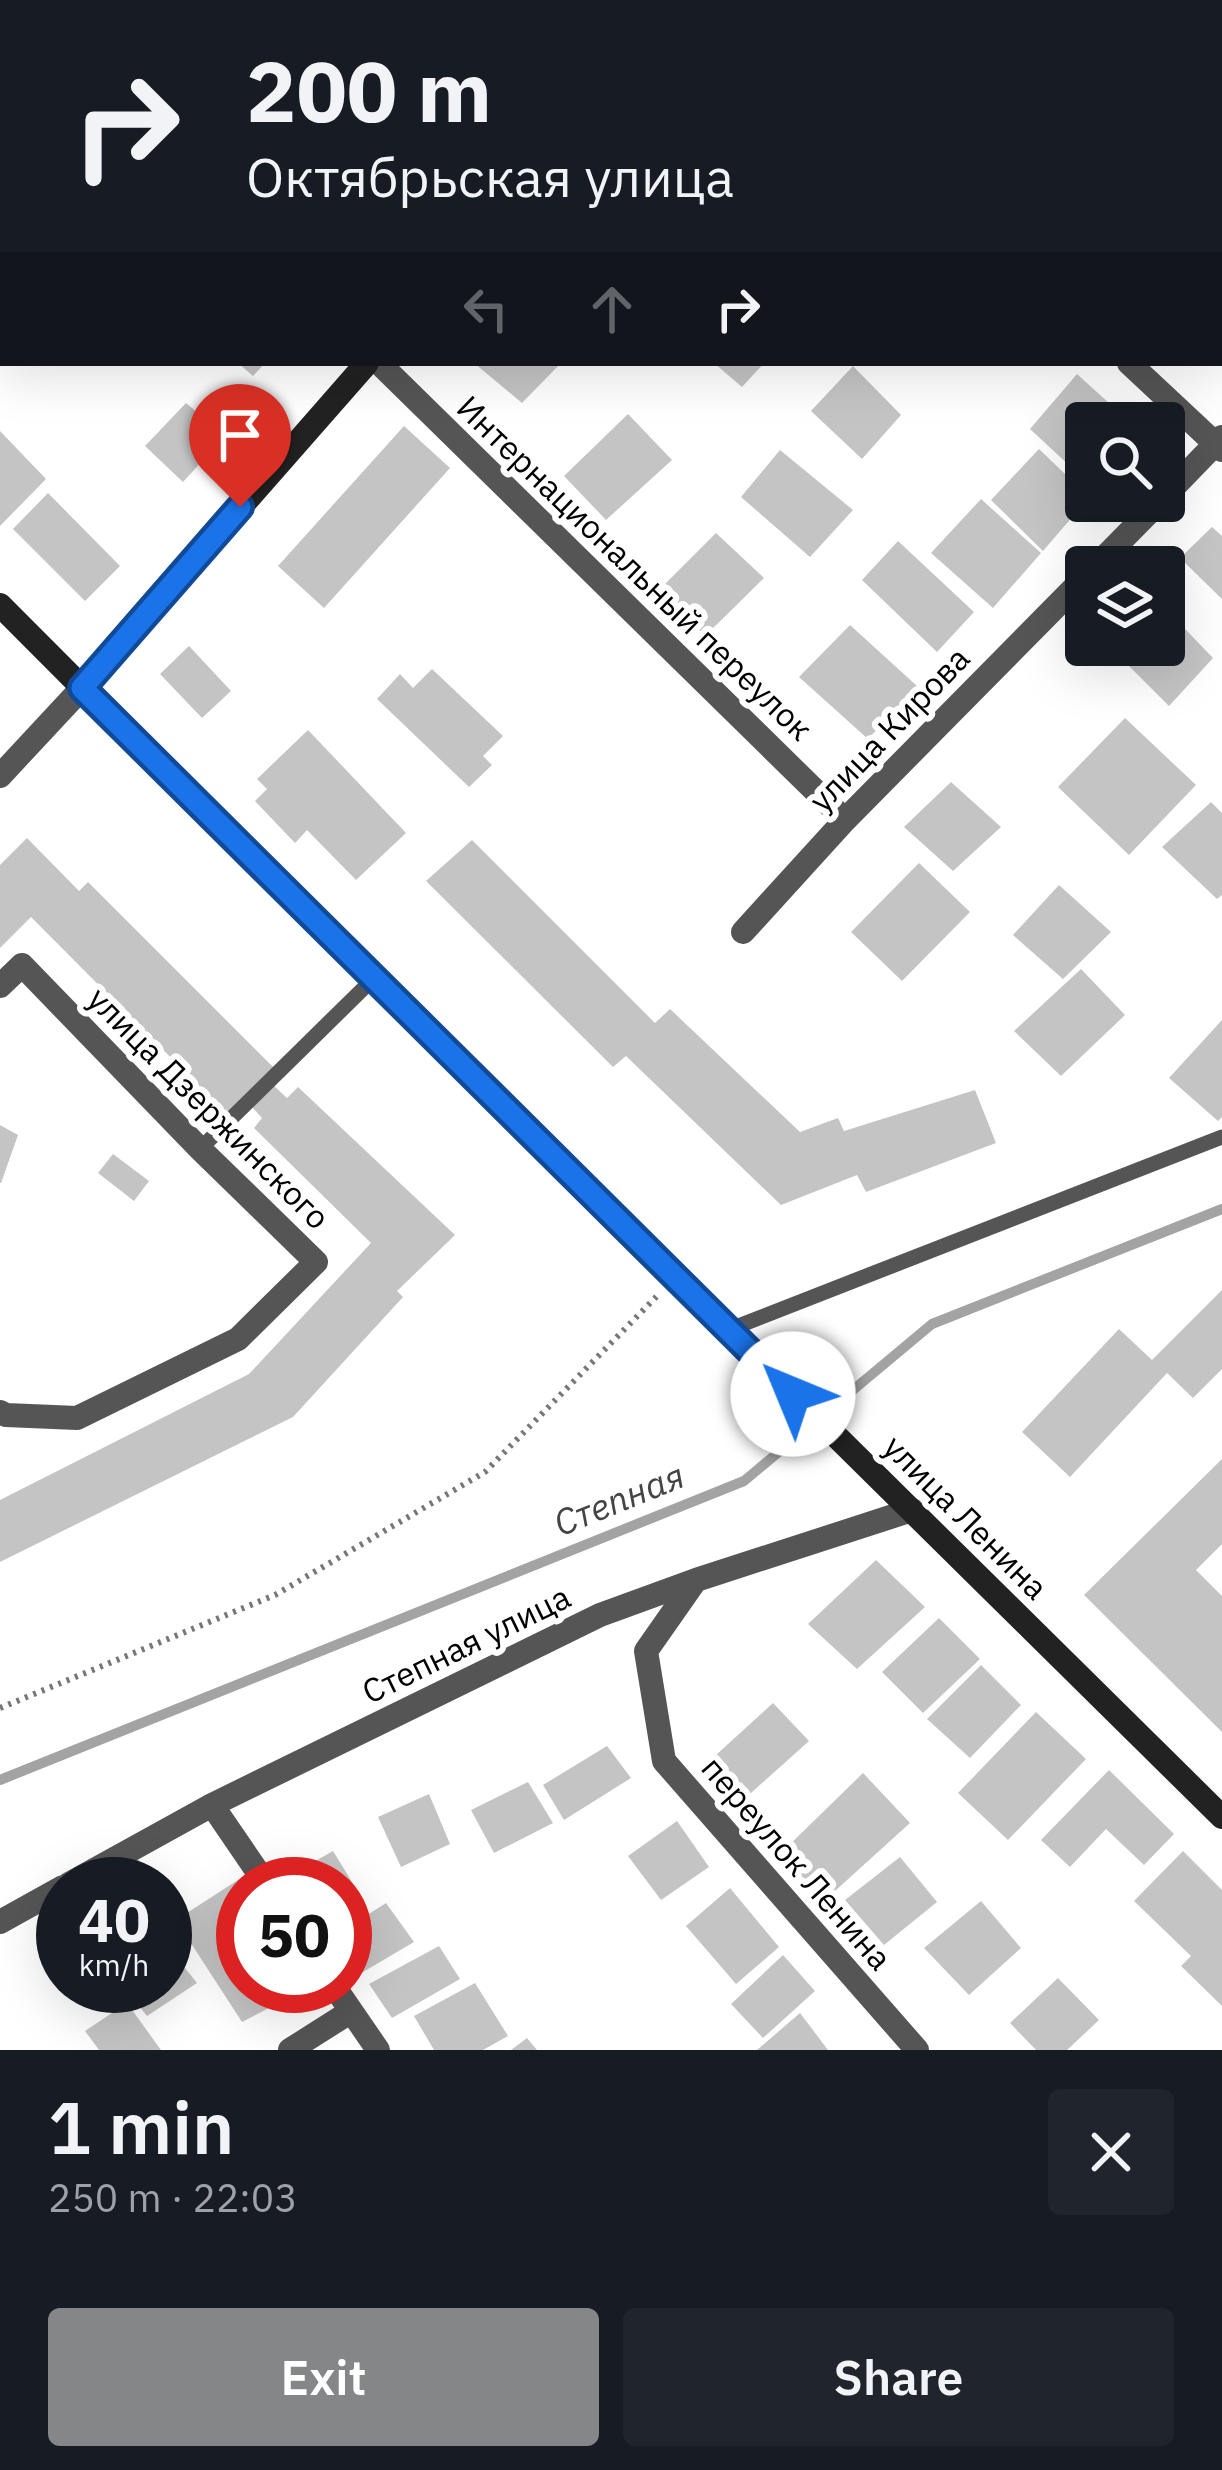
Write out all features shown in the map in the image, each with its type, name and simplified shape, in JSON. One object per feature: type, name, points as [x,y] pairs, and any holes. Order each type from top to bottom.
[{"type":"main road","points":[[82,688],[364,366]]},
{"type":"main road","name":"улица Ленина","points":[[0,604],[373,980],[1222,1816]]},
{"type":"street","name":"Интернациональный переулок","points":[[382,366],[845,820]]},
{"type":"street","points":[[1132,366],[1220,444],[1185,477]]},
{"type":"street","points":[[1116,546],[1139,522]]},
{"type":"street","name":"улица Кирова","points":[[742,932],[845,820],[1065,597]]},
{"type":"street","points":[[0,776],[82,688]]},
{"type":"street","name":"улица Дзержинского","points":[[0,986],[22,965],[316,1262],[238,1340],[77,1418],[0,1412]]},
{"type":"street","name":"Степная улица","points":[[118,1857],[212,1805],[600,1615],[911,1510]]},
{"type":"street","name":"переулок Ленина","points":[[697,1580],[646,1651],[664,1761],[917,2050]]},
{"type":"street","points":[[212,1805],[248,1857]]},
{"type":"street","name":"Степная улица","points":[[0,1922],[36,1902]]},
{"type":"street","points":[[290,2050],[348,2013]]},
{"type":"street","points":[[351,2013],[378,2050]]},
{"type":"lane","points":[[200,1149],[373,980]]},
{"type":"lane","points":[[728,1330],[1222,1137]]},
{"type":"path","points":[[0,1708],[275,1595],[485,1472],[675,1277]]},
{"type":"building","points":[[241,366],[262,366],[253,376]]},
{"type":"building","points":[[478,366],[558,366],[522,403]]},
{"type":"building","points":[[718,366],[761,366],[742,387]]},
{"type":"building","points":[[853,366],[901,415],[862,459],[811,411]]},
{"type":"building","points":[[1077,374],[1108,402],[1065,402],[1065,462],[1030,429]]},
{"type":"building","points":[[186,403],[225,436],[183,482],[145,446]]},
{"type":"building","points":[[628,414],[672,460],[606,520],[564,476]]},
{"type":"building","points":[[404,426],[450,468],[324,608],[278,566]]},
{"type":"building","points":[[0,431],[46,479],[0,526]]},
{"type":"building","points":[[1039,449],[1065,474],[1068,522],[1043,551],[991,500]]},
{"type":"building","points":[[780,450],[853,510],[810,557],[741,497]]},
{"type":"building","points":[[48,493],[120,566],[85,601],[13,529]]},
{"type":"building","points":[[981,499],[1041,553],[993,608],[931,553]]},
{"type":"building","points":[[1212,527],[1222,536],[1222,599],[1185,563],[1185,553]]},
{"type":"building","points":[[716,533],[764,578],[705,636],[659,590]]},
{"type":"building","points":[[898,541],[974,612],[937,652],[862,580]]},
{"type":"building","points":[[850,625],[917,686],[868,739],[799,677]]},
{"type":"building","points":[[1185,629],[1213,658],[1169,706],[1129,666],[1185,666]]},
{"type":"building","points":[[189,646],[231,691],[202,718],[160,674]]},
{"type":"building","points":[[432,669],[503,736],[483,756],[492,765],[469,787],[377,699],[400,674],[413,688]]},
{"type":"building","points":[[1125,718],[1196,785],[1129,855],[1058,787]]},
{"type":"building","points":[[308,730],[406,833],[356,880],[307,830],[295,843],[255,801],[267,789],[257,779]]},
{"type":"building","points":[[951,782],[1001,827],[953,871],[904,827]]},
{"type":"building","points":[[1211,802],[1222,813],[1222,895],[1217,899],[1162,847]]},
{"type":"building","points":[[27,838],[79,891],[88,882],[277,1071],[230,1117],[31,917],[0,948],[0,865]]},
{"type":"building","points":[[472,840],[655,1023],[670,1009],[800,1132],[838,1118],[844,1131],[975,1090],[996,1143],[866,1192],[857,1175],[781,1205],[626,1056],[613,1067],[426,881]]},
{"type":"building","points":[[919,863],[970,912],[902,981],[851,932]]},
{"type":"building","points":[[1059,885],[1111,932],[1063,979],[1013,935]]},
{"type":"building","points":[[1081,969],[1125,1015],[1061,1076],[1014,1031]]},
{"type":"building","points":[[1222,1020],[1222,1117],[1218,1121],[1169,1078]]},
{"type":"building","points":[[272,1084],[287,1098],[298,1087],[455,1235],[397,1291],[403,1297],[293,1417],[0,1562],[0,1500],[249,1374],[371,1243],[254,1128],[262,1118],[250,1105]]},
{"type":"building","points":[[0,1125],[18,1135],[1,1183],[0,1183]]},
{"type":"building","points":[[113,1154],[149,1181],[134,1201],[98,1173]]},
{"type":"building","points":[[1222,1290],[1222,1369],[1193,1398],[1167,1373],[1070,1477],[1022,1432],[1119,1329],[1152,1360]]},
{"type":"building","points":[[1222,1459],[1222,1544],[1196,1570],[1222,1596],[1222,1732],[1084,1595]]},
{"type":"building","points":[[876,1560],[925,1607],[857,1669],[808,1624]]},
{"type":"building","points":[[939,1618],[980,1659],[923,1713],[882,1672]]},
{"type":"building","points":[[981,1665],[1021,1705],[970,1758],[927,1719]]},
{"type":"building","points":[[773,1703],[809,1741],[741,1802],[705,1765]]},
{"type":"building","points":[[1036,1712],[1086,1759],[1008,1840],[958,1793]]},
{"type":"building","points":[[607,1746],[631,1778],[564,1820],[543,1785]]},
{"type":"building","points":[[1109,1770],[1174,1834],[1144,1865],[1106,1829],[1070,1867],[1041,1840]]},
{"type":"building","points":[[863,1773],[910,1823],[825,1900],[780,1854]]},
{"type":"building","points":[[528,1782],[553,1823],[494,1853],[471,1810]]},
{"type":"building","points":[[429,1794],[450,1844],[401,1867],[378,1817]]},
{"type":"building","points":[[677,1821],[709,1867],[661,1900],[628,1856]]},
{"type":"building","points":[[1183,1851],[1222,1890],[1222,2006],[1181,1966],[1191,1956],[1134,1901]]},
{"type":"building","points":[[900,1857],[937,1902],[884,1945],[845,1900]]},
{"type":"building","points":[[730,1888],[779,1947],[736,1984],[686,1926]]},
{"type":"building","points":[[216,1894],[216,1982],[192,1945],[192,1910]]},
{"type":"building","points":[[981,1901],[1021,1948],[969,1995],[924,1948]]},
{"type":"building","points":[[386,1903],[414,1942],[372,1967],[372,1912]]},
{"type":"building","points":[[439,1946],[460,1979],[392,2018],[372,1982]]},
{"type":"building","points":[[783,1955],[815,1991],[763,2038],[731,2004]]},
{"type":"building","points":[[1058,1978],[1099,2020],[1067,2050],[1036,2050],[1010,2023]]},
{"type":"building","points":[[475,1983],[508,2036],[483,2050],[434,2050],[414,2016]]},
{"type":"building","points":[[112,2013],[134,2013],[161,2050],[99,2050],[85,2031]]},
{"type":"building","points":[[236,2013],[259,2013],[242,2022]]},
{"type":"building","points":[[800,2013],[828,2050],[757,2050]]},
{"type":"building","points":[[527,2038],[537,2050],[511,2050]]},
{"type":"waterway","name":"Степная","points":[[0,1780],[744,1481],[932,1324],[1222,1209]]},
{"type":"route","points":[[240,507],[82,688],[793,1394]]}]
